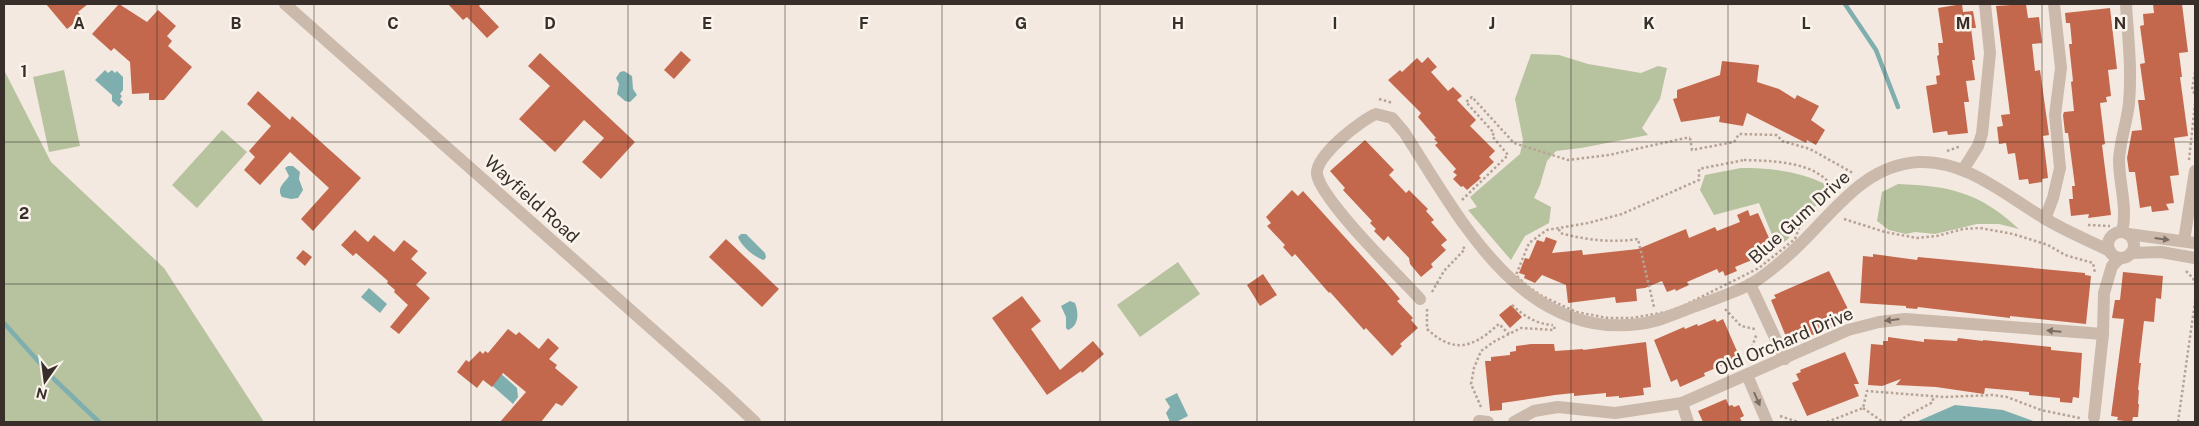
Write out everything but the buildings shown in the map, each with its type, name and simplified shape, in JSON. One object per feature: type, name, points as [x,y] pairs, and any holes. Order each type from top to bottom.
[{"type":"street","name":"Wayfield Road","points":[[285,4],[711,380],[755,422]]},
{"type":"street","points":[[1963,170],[1982,136],[1990,53],[1985,4]]},
{"type":"street","points":[[2044,219],[2054,198],[2060,168],[2055,115],[2061,68],[2054,4]]},
{"type":"street","points":[[2088,418],[2103,334],[2104,293],[2116,253],[2116,233],[2121,230],[2125,217],[2119,162],[2121,137],[2129,106],[2130,80],[2126,4]]},
{"type":"street","name":"Blue Gum Drive","points":[[1426,301],[1336,206],[1321,187],[1317,172],[1320,160],[1364,119],[1376,114],[1392,118],[1404,132],[1464,237],[1533,299],[1563,314],[1584,321],[1609,325],[1638,324],[1667,318],[1750,284],[1793,251],[1857,186],[1874,175],[1900,164],[1919,162],[1936,163],[1963,170],[2044,219],[2086,231],[2116,253],[2161,252],[2195,258]]},
{"type":"street","points":[[2121,230],[2190,242],[2195,171]]},
{"type":"street","points":[[2116,253],[2134,245],[2121,230]]},
{"type":"street","points":[[1750,284],[1784,359]]},
{"type":"street","name":"Old Orchard Drive","points":[[1514,422],[1534,411],[1558,407],[1615,413],[1682,403],[1858,327],[1905,319],[2103,334]]},
{"type":"street","points":[[1747,375],[1771,419]]},
{"type":"street","points":[[1682,403],[1688,422]]},
{"type":"path","points":[[2195,72],[2192,90],[2195,94]]},
{"type":"path","points":[[1456,198],[1460,204],[1508,155],[1492,136],[1494,134],[1466,102],[1472,97],[1514,142],[1568,160],[1609,155],[1690,137],[1692,150],[1734,142],[1739,134],[1776,135],[1782,142],[1810,149],[1855,174]]},
{"type":"path","points":[[1373,100],[1389,101],[1394,104]]},
{"type":"path","points":[[1944,152],[1964,145]]},
{"type":"path","points":[[1744,160],[1794,163],[1830,183],[1834,188],[1833,193],[1799,228],[1795,240],[1759,268],[1681,307],[1656,314],[1632,318],[1608,318],[1576,312],[1526,286],[1516,275],[1530,243],[1547,230],[1588,224],[1622,214],[1699,180],[1699,169],[1744,160]]},
{"type":"path","points":[[1840,218],[1868,225],[1885,232],[1910,237],[1937,236],[1963,229],[1980,228],[2013,234],[2048,245],[2064,255],[2092,263],[2095,272],[2094,276]]},
{"type":"path","points":[[2086,231],[2109,226],[2121,230]]},
{"type":"path","points":[[1559,228],[1560,233],[1588,240],[1622,242],[1638,239],[1656,314]]},
{"type":"path","points":[[1464,237],[1465,249],[1444,271],[1426,301],[1426,329],[1446,343],[1453,345],[1468,345],[1499,324],[1509,334]]},
{"type":"path","points":[[2185,270],[2193,278],[2195,284]]},
{"type":"path","points":[[2178,422],[2195,302]]},
{"type":"path","points":[[1483,418],[1471,384],[1474,368],[1481,351],[1488,344],[1521,328],[1554,330],[1554,325],[1533,321],[1512,305]]},
{"type":"path","points":[[1728,305],[1725,309],[1741,326],[1750,326],[1757,330],[1757,336],[1752,347],[1760,361]]},
{"type":"path","points":[[1863,408],[1867,391],[1933,396],[1994,395],[2008,397],[2041,410],[2088,418]]},
{"type":"path","points":[[1900,422],[1905,417],[1933,402],[1933,396]]},
{"type":"path","points":[[1826,422],[1863,408]]},
{"type":"path","points":[[1863,408],[1883,422]]},
{"type":"path","points":[[1771,419],[1798,422]]},
{"type":"green space","points":[[1531,54],[1559,55],[1588,64],[1641,73],[1658,66],[1667,68],[1660,99],[1642,128],[1648,135],[1556,151],[1547,161],[1534,198],[1551,207],[1549,223],[1525,236],[1511,260],[1468,210],[1477,207],[1470,197],[1520,154],[1523,140],[1515,99]]},
{"type":"green space","points":[[4,70],[51,162],[164,268],[264,422],[4,422]]},
{"type":"green space","points":[[64,70],[80,146],[49,152],[33,77]]},
{"type":"green space","points":[[222,130],[247,152],[197,208],[172,185]]},
{"type":"green space","points":[[1741,168],[1784,171],[1805,176],[1825,184],[1823,198],[1797,226],[1788,239],[1777,247],[1759,203],[1714,215],[1700,190],[1705,175]]},
{"type":"green space","points":[[1898,184],[1949,189],[1963,193],[1991,207],[2019,229],[1999,224],[1977,224],[1935,234],[1915,232],[1906,234],[1889,230],[1877,221],[1882,192]]},
{"type":"green space","points":[[1178,262],[1200,294],[1140,337],[1117,305]]},
{"type":"water","points":[[105,70],[108,73],[112,70],[115,73],[117,71],[123,77],[123,90],[120,94],[122,96],[120,99],[123,102],[119,107],[112,101],[112,95],[95,80]]},
{"type":"water","points":[[624,71],[632,76],[633,89],[637,95],[630,102],[625,101],[617,94],[619,84],[616,78],[620,72]]},
{"type":"water","points":[[293,166],[300,172],[299,179],[303,190],[298,198],[282,197],[280,194],[282,185],[289,176],[285,168]]},
{"type":"water","points":[[741,234],[746,234],[765,253],[766,257],[764,260],[745,248],[738,237]]},
{"type":"water","points":[[369,288],[387,304],[380,313],[361,297]]},
{"type":"water","points":[[1070,301],[1075,303],[1077,315],[1074,326],[1068,330],[1066,328],[1066,317],[1061,306]]},
{"type":"water","points":[[498,371],[517,388],[518,397],[513,404],[488,382]]},
{"type":"water","points":[[1177,393],[1188,416],[1176,422],[1170,422],[1166,413],[1170,407],[1165,399]]},
{"type":"water","points":[[1955,405],[2003,410],[2036,422],[1916,422]]},
{"type":"waterway","points":[[1845,4],[1876,50],[1898,107]]},
{"type":"waterway","points":[[4,323],[55,380],[99,422]]}]
